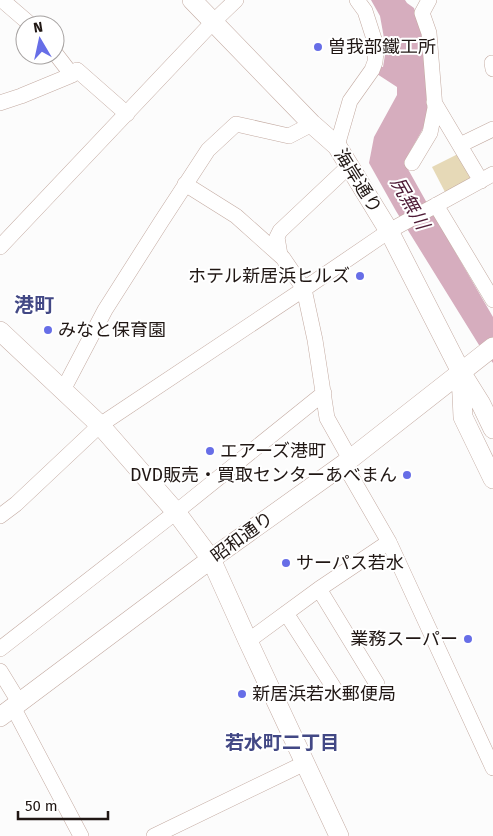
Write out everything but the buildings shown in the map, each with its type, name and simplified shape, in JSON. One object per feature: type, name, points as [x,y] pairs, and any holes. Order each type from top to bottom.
[{"type":"street","points":[[2,0],[19,15]]},
{"type":"street","name":"海岸通り","points":[[192,0],[312,124],[337,146],[349,166],[396,227],[461,372],[481,404],[493,429]]},
{"type":"street","points":[[0,247],[236,0]]},
{"type":"street","points":[[337,146],[350,101],[372,70],[375,62],[376,52],[373,35],[365,11],[357,0]]},
{"type":"street","points":[[412,163],[430,133],[435,108],[429,33],[422,13],[429,0]]},
{"type":"street","points":[[64,65],[72,75]]},
{"type":"street","points":[[0,103],[72,75],[77,70],[127,114]]},
{"type":"street","points":[[0,516],[16,504],[100,424],[396,227],[487,178],[460,145],[434,102]]},
{"type":"street","points":[[63,390],[105,310],[208,150],[236,124],[289,136],[312,124]]},
{"type":"street","points":[[460,145],[493,129]]},
{"type":"street","points":[[280,255],[277,237],[280,231],[349,166]]},
{"type":"street","points":[[185,184],[236,216],[280,255],[304,289],[316,340],[327,418],[389,542],[493,768]]},
{"type":"street","points":[[434,206],[493,300]]},
{"type":"street","points":[[0,331],[100,424],[176,512],[212,559],[339,836]]},
{"type":"street","name":"昭和通り","points":[[11,709],[347,461],[488,351]]},
{"type":"street","points":[[461,372],[463,417],[493,479]]},
{"type":"street","points":[[0,649],[176,512],[324,393]]},
{"type":"street","points":[[248,640],[389,542]]},
{"type":"street","points":[[319,589],[377,684]]},
{"type":"street","points":[[286,613],[336,691]]},
{"type":"street","points":[[0,671],[11,709],[81,836]]},
{"type":"street","points":[[154,836],[305,763]]},
{"type":"shaded area","points":[[460,153],[473,178],[445,192],[432,167]]},
{"type":"water","name":"尻無川","points":[[371,0],[405,0],[414,8],[422,34],[427,121],[404,162],[493,317],[493,363],[479,345],[396,211],[369,163],[374,137],[397,95],[397,87],[377,74],[378,66],[383,67],[386,49],[380,16]]},
{"type":"place","name":"曽我部鐵工所","points":[[318,47]]},
{"type":"place","name":"ホテル新居浜ヒルズ","points":[[360,276]]},
{"type":"place","name":"みなと保育園","points":[[48,330]]},
{"type":"place","name":"エアーズ港町","points":[[210,451]]},
{"type":"place","name":"DVD販売・買取センターあべまん","points":[[407,475]]},
{"type":"place","name":"サーパス若水","points":[[286,563]]},
{"type":"place","name":"業務スーパー","points":[[468,639]]},
{"type":"place","name":"新居浜若水郵便局","points":[[242,694]]},
{"type":"district","name":"港町","points":[[34,305]]},
{"type":"district","name":"若水町二丁目","points":[[282,742]]}]
